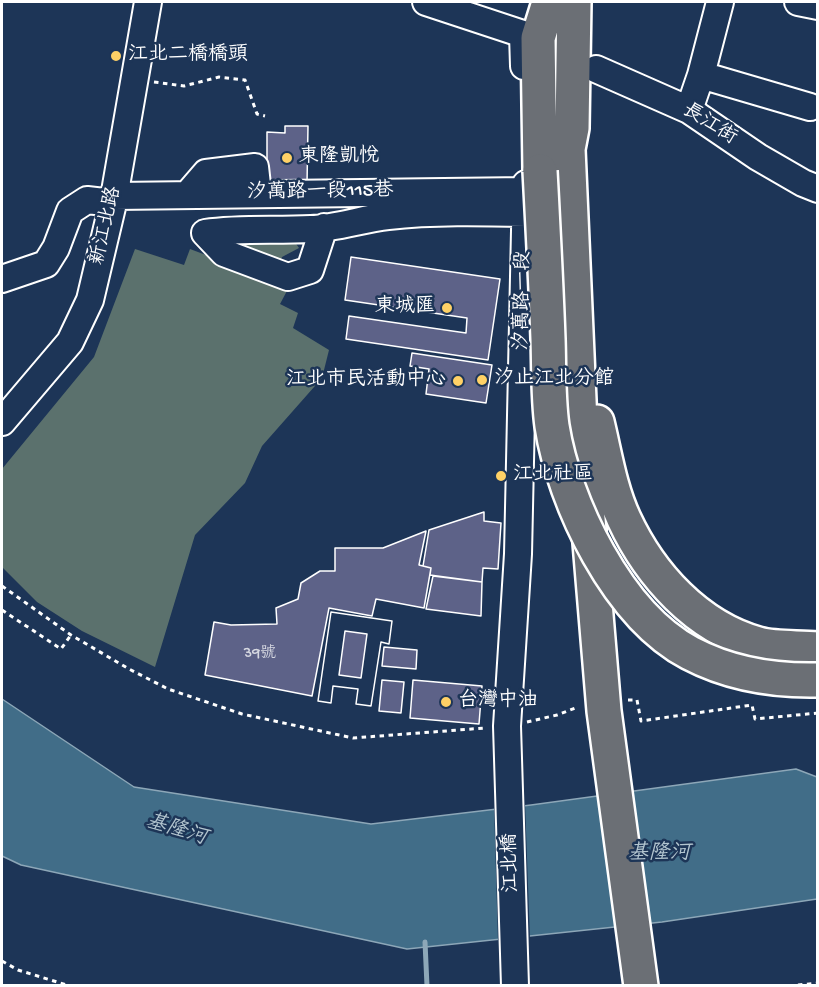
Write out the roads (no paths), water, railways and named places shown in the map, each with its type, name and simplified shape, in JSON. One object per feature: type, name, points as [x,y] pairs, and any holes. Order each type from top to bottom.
[{"type":"highway","points":[[556,4],[538,38],[531,192],[552,425],[565,479],[589,537],[611,576],[648,622],[688,652],[725,667],[763,677],[818,680]]},
{"type":"highway","points":[[556,4],[556,129],[568,149],[580,423],[602,706],[640,986]]},
{"type":"highway","points":[[577,337],[612,486],[624,520],[653,569],[690,608],[719,627],[759,644],[818,649]]},
{"type":"street","name":"新江北路","points":[[2,422],[70,342],[90,300],[114,199],[148,2]]},
{"type":"street","name":"汐萬路一段","points":[[426,2],[523,34],[531,192],[518,554],[508,733]]},
{"type":"street","points":[[689,110],[701,75],[720,2]]},
{"type":"street","points":[[798,2],[818,6]]},
{"type":"street","name":"長江街","points":[[596,69],[689,110],[758,157],[818,189]]},
{"type":"street","points":[[701,75],[810,106]]},
{"type":"street","name":"汐萬路一段115巷","points":[[2,279],[46,264],[56,248],[70,211],[87,200],[187,195],[531,192]]},
{"type":"street","points":[[324,227],[384,217],[437,212],[531,192]]},
{"type":"street","name":"江北橋","points":[[508,733],[515,986]]},
{"type":"water","name":"基隆河","points":[[2,699],[134,787],[371,824],[796,769],[817,777],[817,899],[662,922],[407,949],[21,865],[2,856]]},
{"type":"waterway","points":[[425,942],[427,986]]},
{"type":"place","name":"江北二橋橋頭","points":[[116,56]]},
{"type":"place","name":"東隆凱悅","points":[[287,158]]},
{"type":"place","name":"東城匯","points":[[447,308]]},
{"type":"place","name":"汐止江北分館","points":[[482,380]]},
{"type":"place","name":"江北市民活動中心","points":[[458,381]]},
{"type":"place","name":"江北社區","points":[[501,476]]},
{"type":"place","name":"台灣中油","points":[[446,702]]}]
